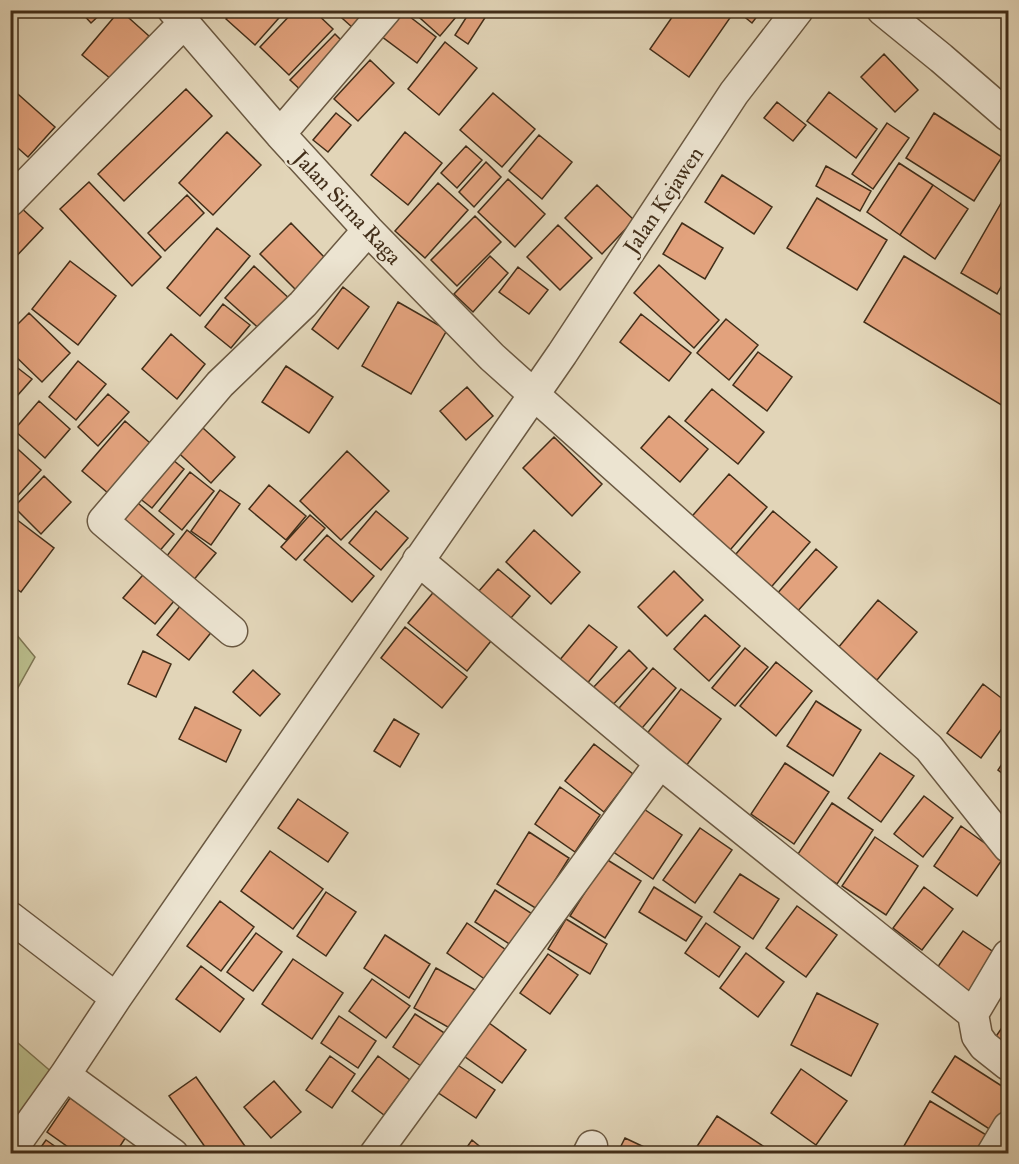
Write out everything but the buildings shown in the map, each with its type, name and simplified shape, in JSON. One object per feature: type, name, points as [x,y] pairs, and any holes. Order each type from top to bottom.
[{"type":"street","points":[[280,134],[386,10]]},
{"type":"street","name":"Jalan Kejawen","points":[[10,1152],[562,354],[735,93],[798,10]]},
{"type":"street","points":[[882,10],[1008,117]]},
{"type":"street","points":[[10,201],[178,17]]},
{"type":"street","name":"Jalan Sirna Raga","points":[[178,17],[368,230],[492,357],[929,748],[1008,844]]},
{"type":"street","points":[[232,631],[103,521],[220,384],[303,304],[368,230]]},
{"type":"street","points":[[418,560],[660,763],[973,1014],[977,1036],[984,1046],[1008,1065]]},
{"type":"street","points":[[375,1154],[660,763]]},
{"type":"street","points":[[10,917],[116,999]]},
{"type":"street","points":[[973,1014],[1008,955]]},
{"type":"street","points":[[65,1075],[173,1154]]},
{"type":"street","points":[[992,1154],[1008,1127]]},
{"type":"green space","points":[[11,628],[35,657],[11,700]]},
{"type":"green space","points":[[11,1037],[54,1074],[11,1126]]}]
